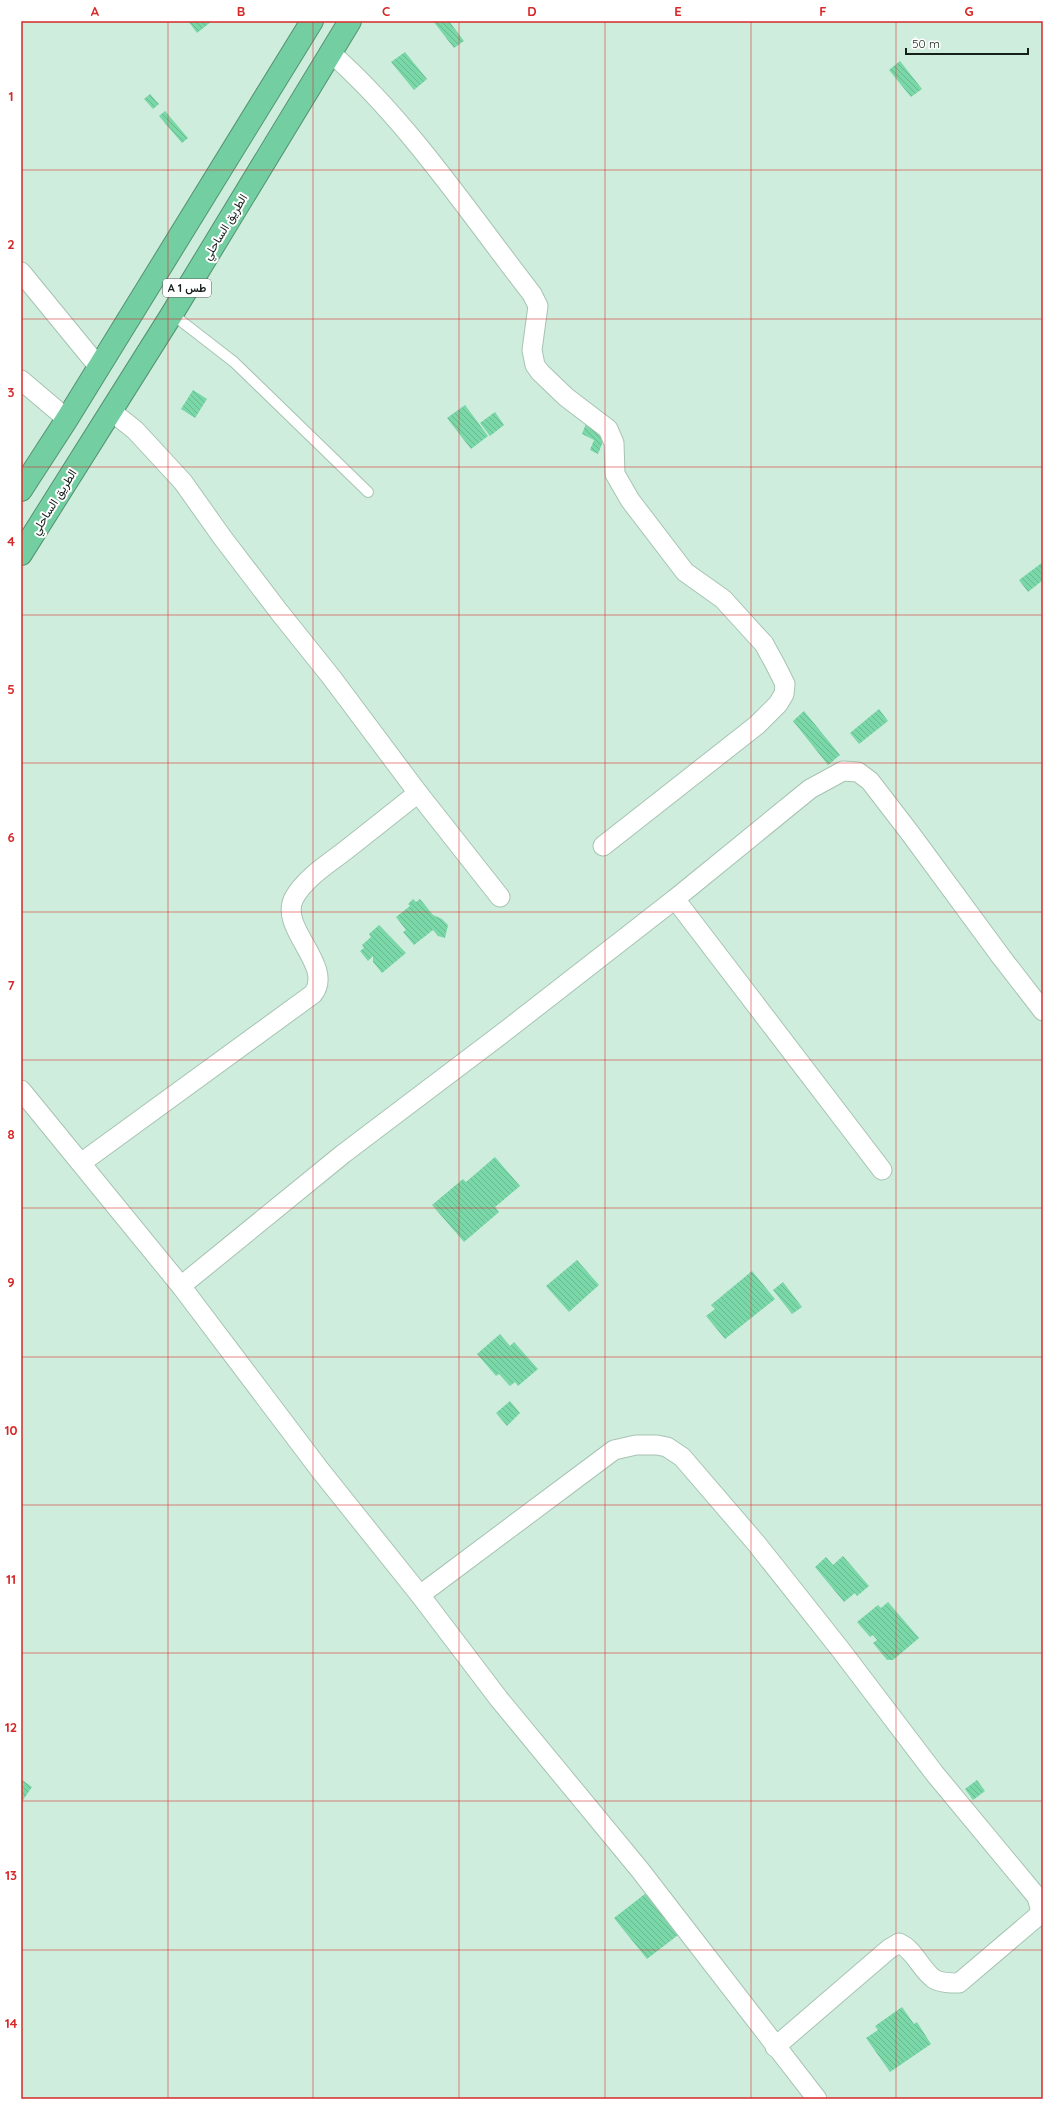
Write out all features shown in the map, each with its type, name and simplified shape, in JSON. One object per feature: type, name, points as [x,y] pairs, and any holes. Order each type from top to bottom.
[{"type":"highway","name":"A 1 طس","points":[[21,490],[67,419],[98,366],[312,21]]},
{"type":"highway","name":"الطريق الساحلي","points":[[21,554],[172,314],[350,21]]},
{"type":"street","points":[[331,53],[374,94],[403,128],[532,294],[538,306],[532,350],[535,365],[545,378],[566,397],[608,429],[614,443],[615,474],[630,500],[685,572],[723,599],[764,644],[785,684],[784,694],[778,704],[757,725],[603,846]]},
{"type":"street","points":[[21,272],[98,366]]},
{"type":"street","points":[[21,380],[67,419]]},
{"type":"street","points":[[111,410],[135,430],[183,482],[226,543],[500,897]]},
{"type":"street","points":[[181,1286],[343,1154],[508,1029],[675,899],[810,789],[843,771],[858,772],[870,781],[1043,1011]]},
{"type":"street","points":[[81,1163],[313,994],[318,986],[317,970],[297,929],[291,912],[294,898],[318,872],[418,793]]},
{"type":"street","points":[[675,899],[882,1170]]},
{"type":"street","points":[[21,1090],[181,1286],[320,1470],[420,1595],[499,1698],[640,1870],[817,2099]]},
{"type":"street","points":[[420,1595],[614,1450],[636,1445],[667,1447],[682,1457],[756,1543],[840,1649],[935,1774],[1037,1897],[1040,1908],[1039,1915],[959,1983],[935,1980],[908,1947],[900,1944],[889,1949],[776,2047]]},
{"type":"lane","points":[[172,314],[234,362],[368,492]]},
{"type":"building","points":[[188,21],[212,21],[197,33]]},
{"type":"building","points":[[433,21],[449,21],[464,41],[454,48]]},
{"type":"building","points":[[405,52],[427,79],[414,90],[391,62]]},
{"type":"building","points":[[900,61],[922,89],[911,97],[889,70]]},
{"type":"building","points":[[150,94],[159,104],[153,109],[144,99]]},
{"type":"building","points":[[165,111],[188,138],[182,143],[159,116]]},
{"type":"building","points":[[193,390],[207,399],[195,418],[181,409]]},
{"type":"building","points":[[465,405],[488,436],[471,449],[447,418]]},
{"type":"building","points":[[495,412],[504,425],[490,436],[480,423]]},
{"type":"building","points":[[587,421],[608,429],[598,454],[590,450],[594,440],[582,434]]},
{"type":"building","points":[[1043,562],[1043,580],[1028,592],[1019,580]]},
{"type":"building","points":[[879,709],[888,721],[859,744],[850,733]]},
{"type":"building","points":[[804,711],[840,755],[828,765],[793,721]]},
{"type":"building","points":[[413,899],[416,902],[420,899],[433,915],[442,919],[448,925],[445,938],[438,936],[433,930],[414,945],[403,932],[406,930],[396,917],[410,906],[408,904]]},
{"type":"building","points":[[379,925],[406,953],[382,973],[373,962],[373,956],[368,961],[360,951],[364,948],[362,945],[371,937],[369,934]]},
{"type":"building","points":[[495,1157],[520,1186],[495,1207],[499,1212],[464,1242],[432,1205],[463,1179],[466,1182]]},
{"type":"building","points":[[577,1260],[599,1285],[569,1312],[546,1286]]},
{"type":"building","points":[[752,1271],[775,1299],[725,1339],[706,1316],[715,1309],[711,1305]]},
{"type":"building","points":[[783,1282],[802,1307],[792,1314],[773,1290]]},
{"type":"building","points":[[500,1334],[510,1346],[514,1342],[538,1369],[518,1386],[515,1382],[510,1386],[499,1374],[496,1376],[477,1354]]},
{"type":"building","points":[[510,1401],[520,1413],[507,1426],[496,1413]]},
{"type":"building","points":[[843,1556],[869,1586],[857,1596],[855,1593],[844,1602],[815,1567],[826,1557],[833,1565]]},
{"type":"building","points":[[888,1602],[919,1638],[893,1660],[887,1660],[873,1643],[877,1640],[873,1635],[870,1637],[857,1622],[878,1605],[881,1608]]},
{"type":"building","points":[[21,1779],[32,1787],[21,1803]]},
{"type":"building","points":[[977,1780],[985,1791],[973,1800],[965,1789]]},
{"type":"building","points":[[650,1890],[682,1932],[647,1959],[614,1918]]},
{"type":"building","points":[[902,2007],[914,2024],[917,2022],[931,2044],[890,2072],[866,2038],[878,2030],[875,2026]]}]
